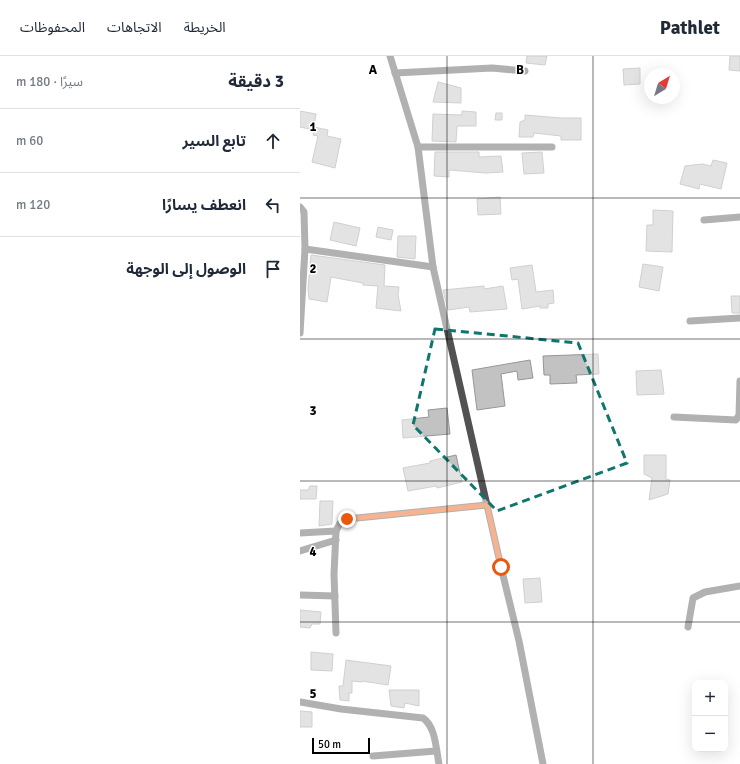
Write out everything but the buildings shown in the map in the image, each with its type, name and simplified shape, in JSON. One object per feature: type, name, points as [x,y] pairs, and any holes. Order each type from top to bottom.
[{"type":"street","points":[[390,56],[418,147],[433,267],[519,641],[543,764]]},
{"type":"street","points":[[395,73],[492,68],[525,70]]},
{"type":"street","points":[[418,147],[552,148]]},
{"type":"street","points":[[300,207],[304,212],[305,249],[300,333]]},
{"type":"street","points":[[704,220],[740,217]]},
{"type":"street","points":[[305,249],[433,267]]},
{"type":"street","points":[[690,321],[740,318]]},
{"type":"street","points":[[674,417],[736,420],[739,415],[740,381]]},
{"type":"street","points":[[336,632],[336,531],[340,523],[347,519],[487,505]]},
{"type":"street","points":[[300,533],[336,531]]},
{"type":"street","points":[[300,550],[336,540]]},
{"type":"street","points":[[688,627],[693,598],[705,592],[740,586]]},
{"type":"street","points":[[300,595],[335,596]]},
{"type":"street","points":[[300,702],[341,709],[423,718],[431,725],[439,764]]},
{"type":"street","points":[[374,756],[436,751]]},
{"type":"highlighted area","points":[[435,329],[578,343],[627,463],[497,511],[413,425]]},
{"type":"route","points":[[347,519],[487,505],[501,567]]}]
